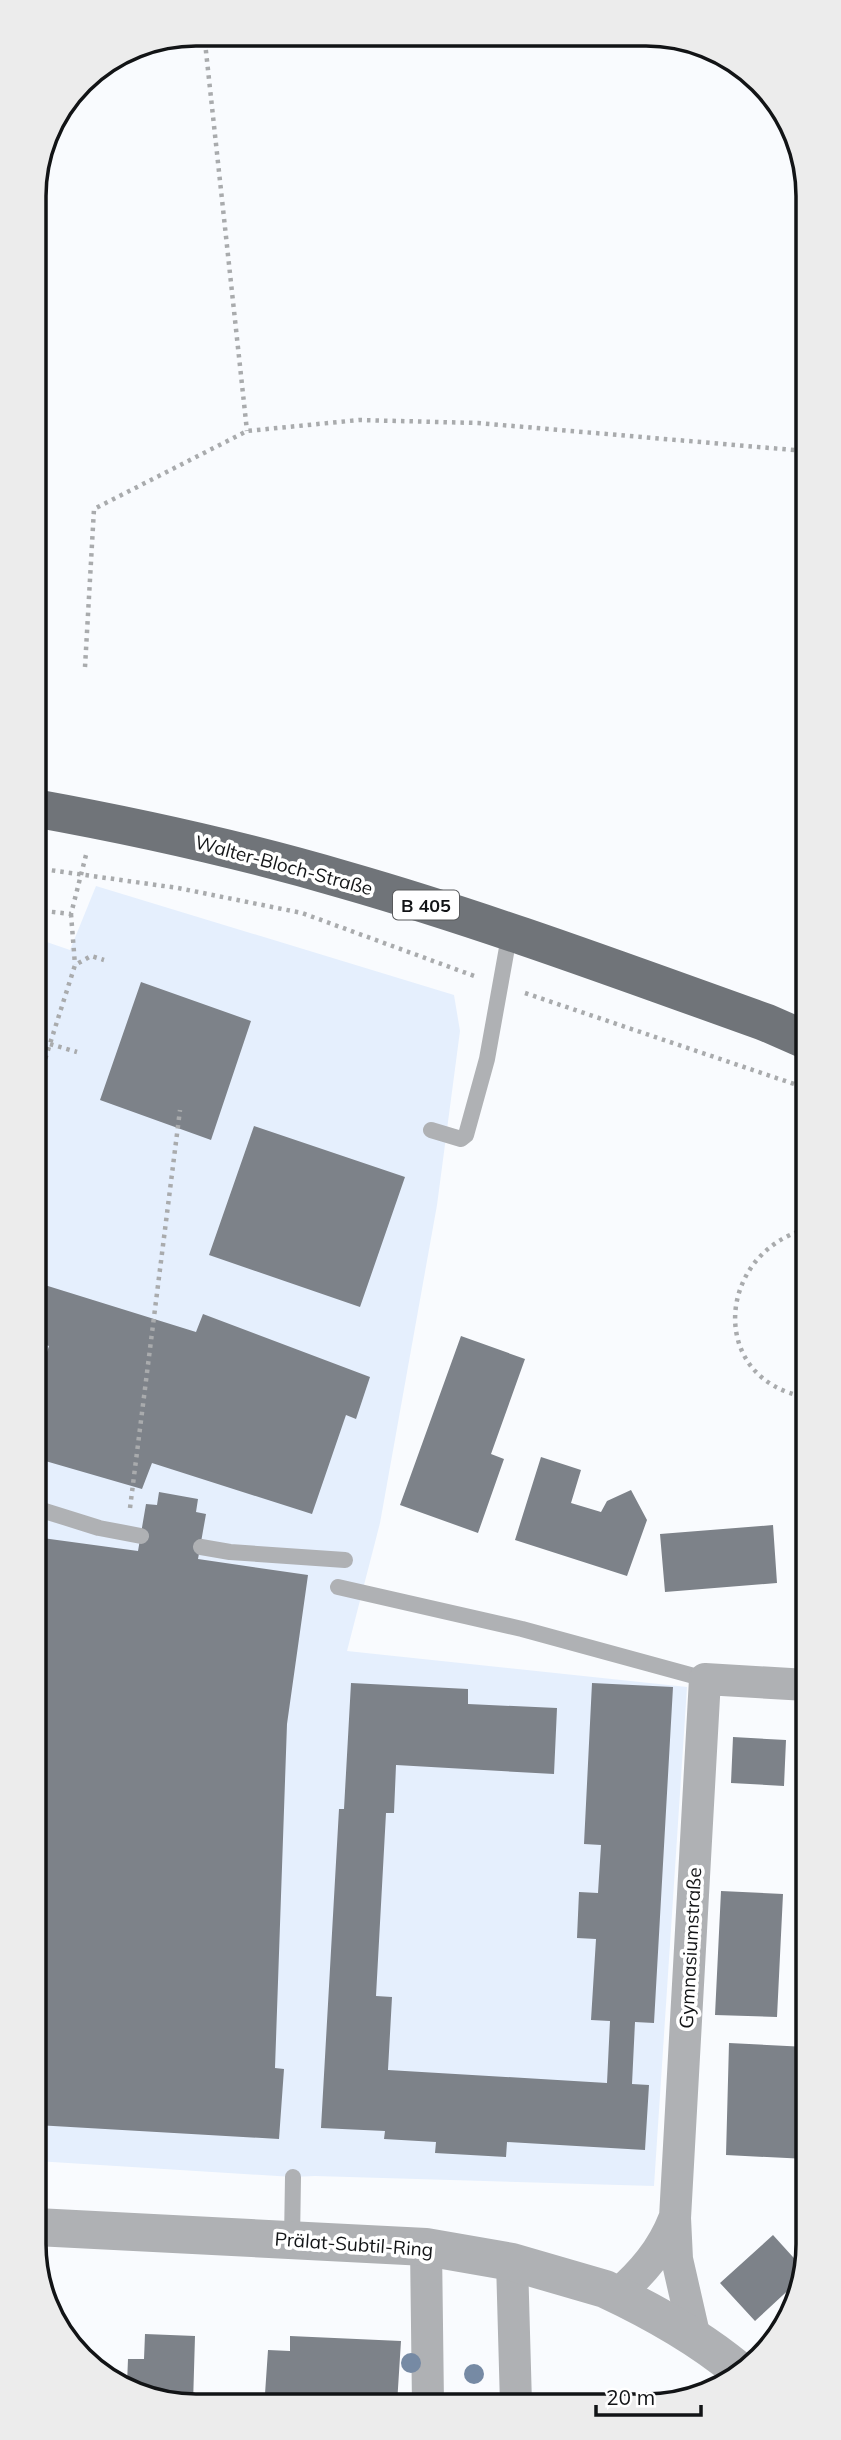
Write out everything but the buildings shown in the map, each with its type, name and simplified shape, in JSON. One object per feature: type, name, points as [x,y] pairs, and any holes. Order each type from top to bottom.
[{"type":"main road","name":"Walter-Bloch-Straße","points":[[46,810],[134,826],[344,879],[510,931],[796,1036]]},
{"type":"street","points":[[705,1679],[795,1684]]},
{"type":"street","name":"Gymnasiumstraße","points":[[695,2338],[677,2259],[675,2218],[705,1679]]},
{"type":"street","name":"Gymnasiumstraße","points":[[617,2295],[652,2260],[675,2218]]},
{"type":"street","name":"Prälat-Subtil-Ring","points":[[46,2228],[426,2247],[512,2262],[605,2289],[661,2317],[733,2366]]},
{"type":"street","points":[[426,2247],[428,2394]]},
{"type":"street","points":[[512,2262],[516,2394]]},
{"type":"lane","points":[[431,1130],[461,1139],[466,1135],[487,1059],[510,931]]},
{"type":"lane","points":[[46,1511],[99,1528],[134,1535]]},
{"type":"lane","points":[[201,1547],[230,1552],[345,1560]]},
{"type":"lane","points":[[338,1587],[522,1629],[705,1679]]},
{"type":"lane","points":[[292,2240],[293,2177]]},
{"type":"path","points":[[206,46],[247,431]]},
{"type":"path","points":[[85,667],[94,509],[247,431],[359,420],[465,423],[796,450]]},
{"type":"path","points":[[46,1057],[75,965],[71,914],[96,820]]},
{"type":"path","points":[[46,870],[178,888],[302,913],[500,985],[796,1084]]},
{"type":"path","points":[[46,911],[71,914]]},
{"type":"path","points":[[75,965],[91,956],[104,960]]},
{"type":"path","points":[[50,1044],[77,1052]]},
{"type":"path","points":[[134,1535],[152,1337],[180,1110]]},
{"type":"path","points":[[795,1232],[774,1242],[750,1267],[738,1291],[735,1319],[741,1347],[755,1371],[771,1385],[795,1396]]},
{"type":"shaded area","points":[[96,886],[454,995],[460,1031],[437,1205],[380,1523],[347,1651],[687,1687],[654,2186],[293,2177],[46,2162],[46,942],[70,950]]}]
